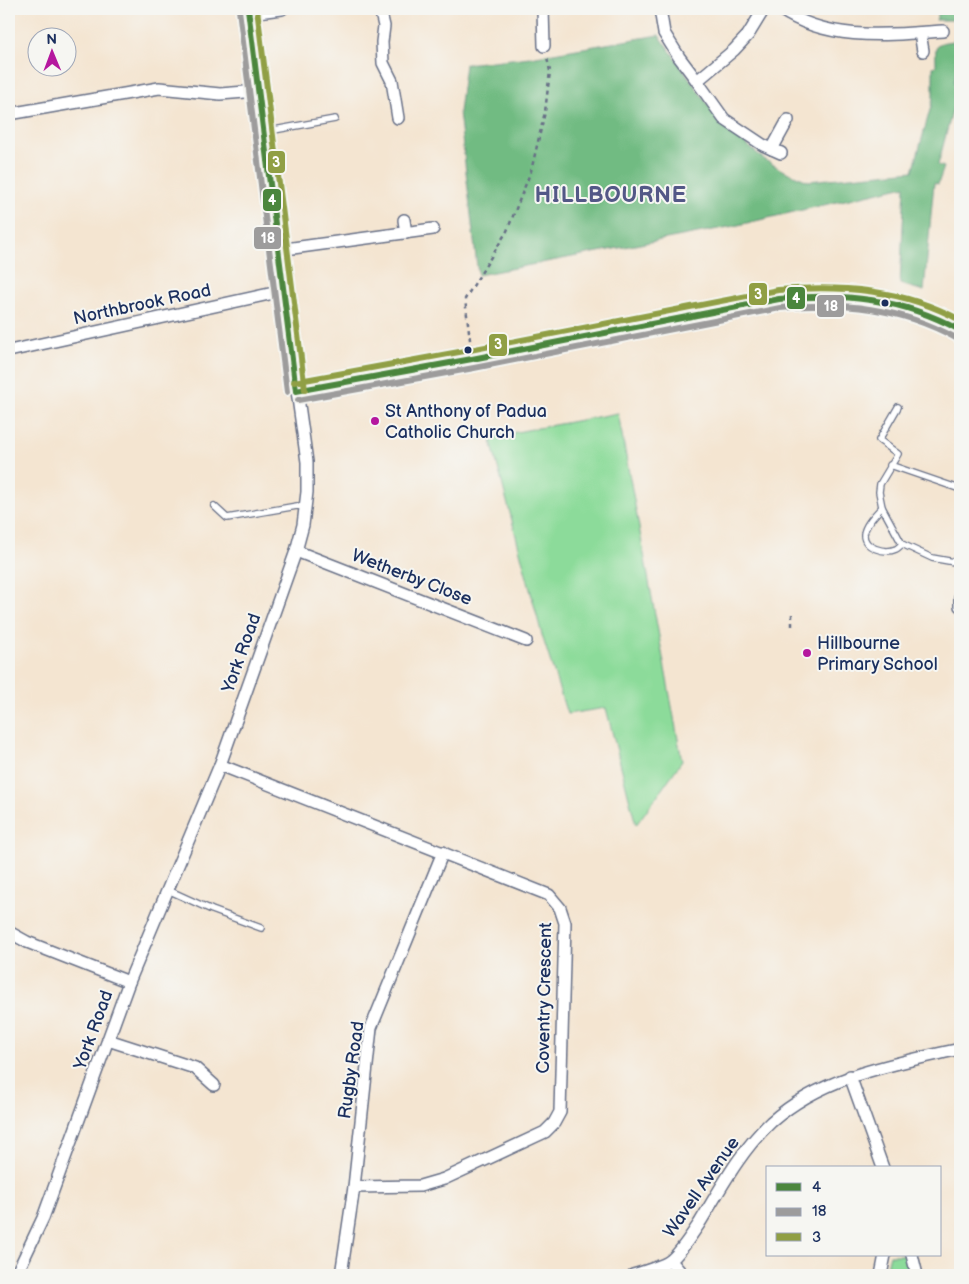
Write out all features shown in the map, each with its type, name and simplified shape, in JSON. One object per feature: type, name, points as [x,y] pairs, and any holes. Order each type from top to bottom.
[{"type":"street","points":[[248,11],[282,9]]},
{"type":"street","points":[[380,9],[384,26],[382,42],[383,63],[392,82],[398,118]]},
{"type":"street","points":[[543,9],[544,46]]},
{"type":"street","points":[[660,9],[664,33],[679,58],[724,119],[746,135],[776,151],[788,120]]},
{"type":"street","points":[[697,81],[734,50],[748,35],[764,9]]},
{"type":"street","points":[[780,9],[802,21],[835,32],[857,34],[943,32]]},
{"type":"street","name":"York Road","points":[[16,1275],[43,1218],[129,982],[220,765],[296,551],[303,525],[307,462],[296,391],[248,11]]},
{"type":"street","points":[[920,33],[923,51]]},
{"type":"street","points":[[9,114],[159,88],[220,94],[258,91]]},
{"type":"street","points":[[404,220],[406,233]]},
{"type":"street","points":[[278,250],[433,229]]},
{"type":"street","name":"Northbrook Road","points":[[9,351],[283,291]]},
{"type":"street","points":[[296,391],[779,300],[809,296],[844,296],[875,300],[923,312],[960,330]]},
{"type":"street","name":"Wetherby Close","points":[[296,551],[518,641]]},
{"type":"street","points":[[960,597],[960,606]]},
{"type":"street","name":"Coventry Crescent","points":[[220,765],[443,852],[549,896],[560,908],[565,924],[560,1112],[554,1123],[545,1132],[444,1179],[420,1186],[354,1187]]},
{"type":"street","name":"Rugby Road","points":[[341,1275],[354,1187],[372,1028],[443,852]]},
{"type":"street","points":[[9,932],[27,942],[129,982]]},
{"type":"street","points":[[108,1040],[195,1068],[214,1085]]},
{"type":"street","name":"Wavell Avenue","points":[[633,1275],[671,1260],[690,1237],[737,1160],[771,1122],[806,1097],[850,1076],[960,1049]]},
{"type":"street","points":[[850,1076],[882,1166]]},
{"type":"street","points":[[881,1275],[885,1256]]},
{"type":"street","points":[[912,1256],[916,1275]]},
{"type":"street","points":[[671,1260],[683,1275]]},
{"type":"lane","points":[[263,132],[335,119]]},
{"type":"lane","points":[[898,407],[879,440],[898,454],[880,484],[879,492],[882,507],[902,544],[932,558],[960,563]]},
{"type":"lane","points":[[890,465],[960,489]]},
{"type":"lane","points":[[214,506],[227,518],[297,506],[305,508]]},
{"type":"lane","points":[[882,507],[866,527],[865,540],[870,546],[887,551],[895,550],[902,544]]},
{"type":"lane","points":[[168,890],[212,910],[261,928]]},
{"type":"path","points":[[472,359],[465,298],[506,231],[531,172],[545,112],[550,71],[544,46]]},
{"type":"path","points":[[792,614],[792,627]]},
{"type":"green space","points":[[940,9],[960,9],[960,54],[954,82],[958,89],[938,165],[944,167],[938,184],[934,183],[924,291],[900,284],[905,186],[734,226],[478,275],[459,112],[465,64],[530,57],[659,35],[721,123],[764,159],[782,170],[808,181],[913,171],[933,99],[933,67],[936,66],[936,50],[942,43],[954,41],[956,20],[936,20]]},
{"type":"green space","points":[[618,413],[682,761],[636,825],[606,708],[567,714],[542,635],[490,437]]},
{"type":"green space","points":[[890,1256],[905,1256],[910,1275],[885,1275]]},
{"type":"transit line","name":"4","points":[[248,9],[296,391]]},
{"type":"transit line","name":"3","points":[[257,9],[305,390]]},
{"type":"transit line","name":"18","points":[[239,10],[287,392]]},
{"type":"transit line","name":"3","points":[[294,382],[778,290],[825,288],[872,292],[917,302],[960,320]]},
{"type":"transit line","name":"4","points":[[296,391],[779,299],[827,297],[872,300],[916,311],[960,330]]},
{"type":"transit line","name":"18","points":[[298,400],[474,368],[780,308],[826,306],[871,309],[913,319],[956,338]]},
{"type":"place","name":"St Anthony of Padua Catholic Church","points":[[375,421]]},
{"type":"place","name":"Hillbourne Primary School","points":[[807,653]]},
{"type":"district","name":"HILLBOURNE","points":[[611,194]]}]
